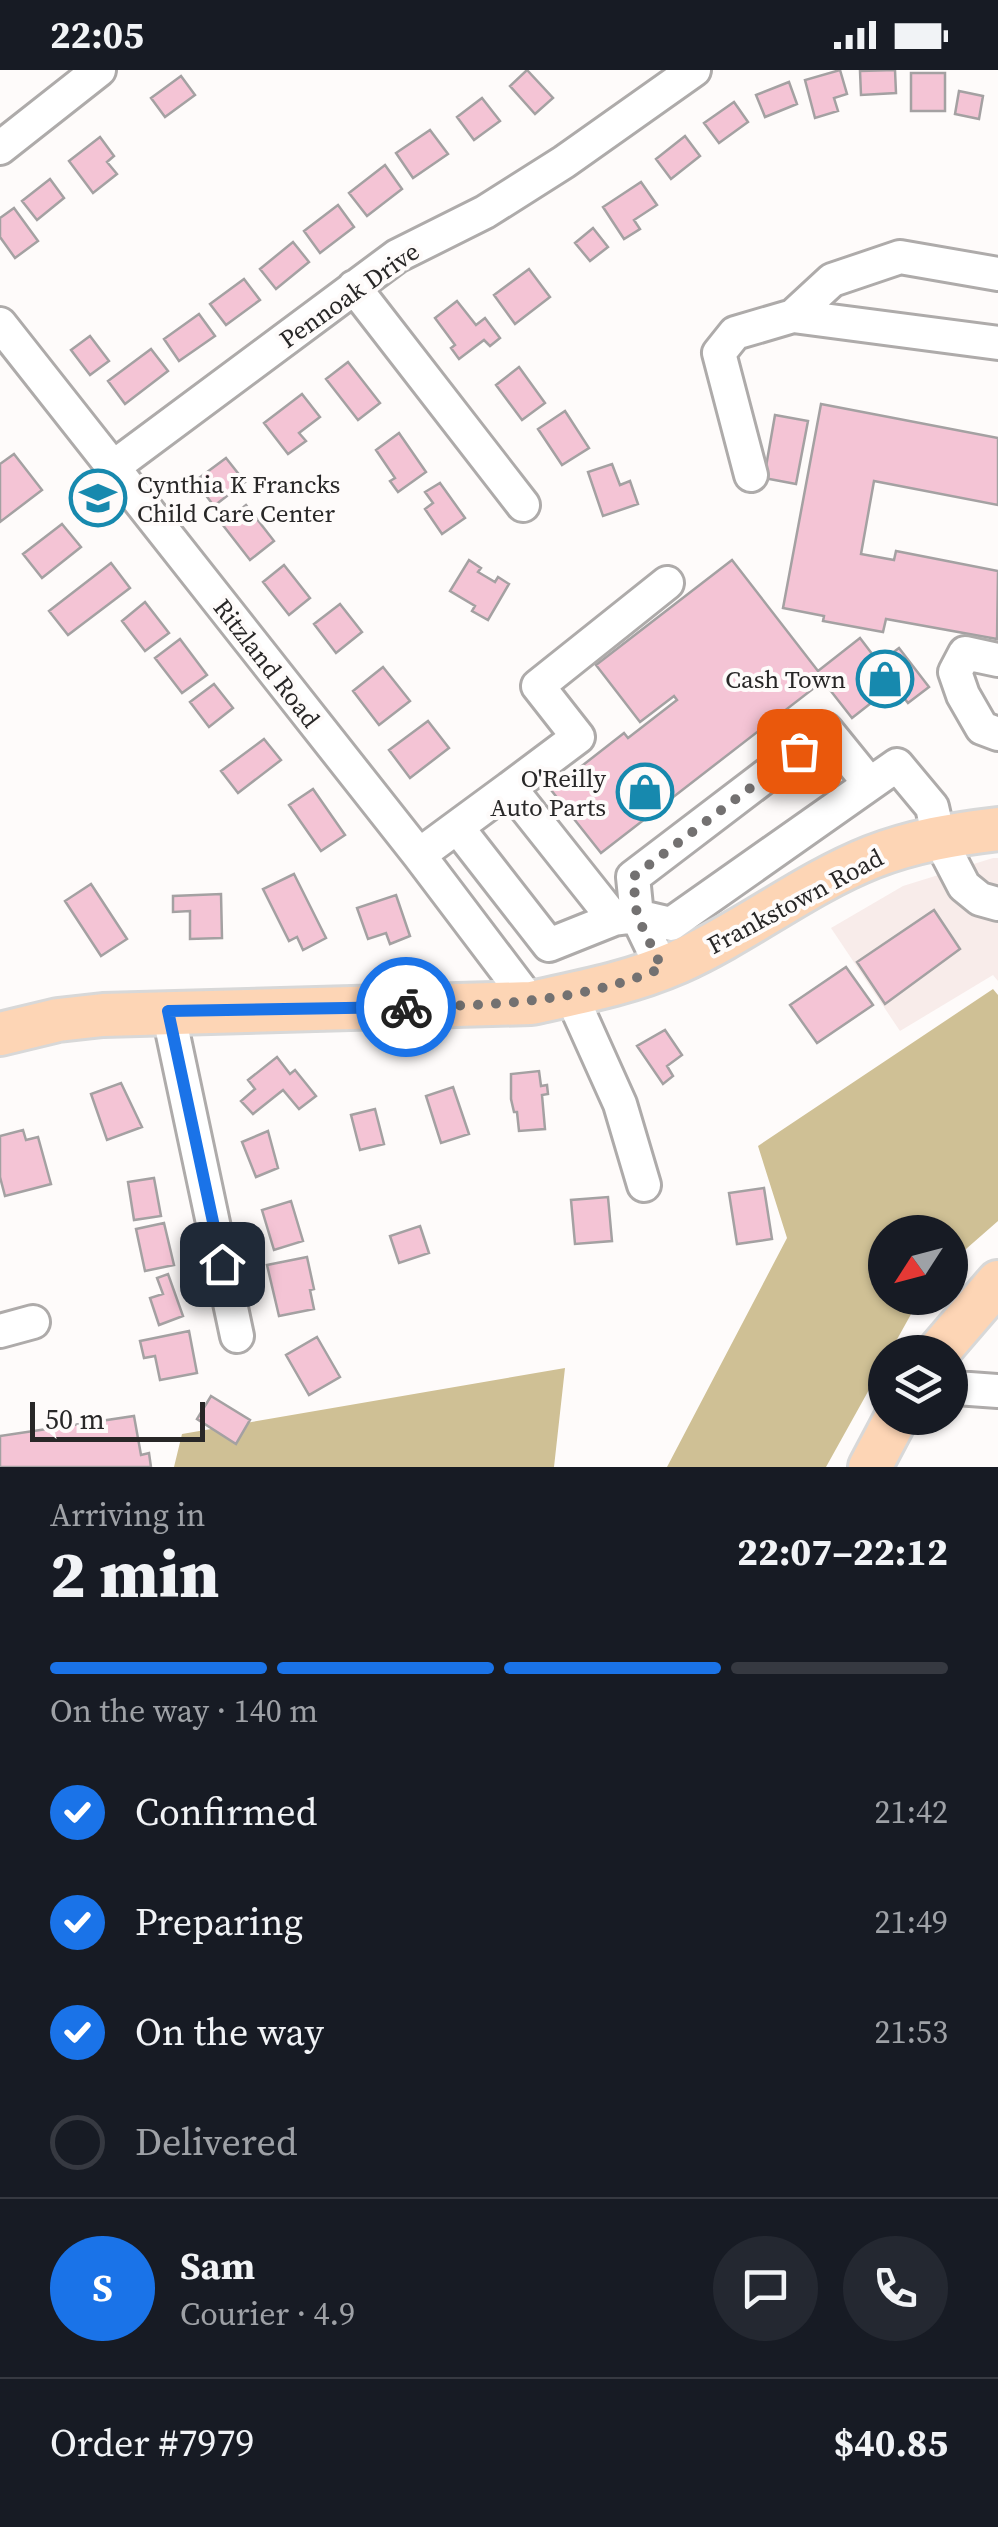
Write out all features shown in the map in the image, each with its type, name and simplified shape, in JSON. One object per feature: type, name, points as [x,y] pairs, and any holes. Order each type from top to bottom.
[{"type":"main road","name":"Frankstown Road","points":[[0,1034],[58,1020],[168,1011],[551,999],[662,968],[856,864],[912,843],[998,829]]},
{"type":"main road","points":[[953,1335],[998,1282]]},
{"type":"main road","points":[[870,1467],[887,1435]]},
{"type":"street","points":[[0,148],[99,70]]},
{"type":"street","name":"Pennoak Drive","points":[[112,468],[398,256],[485,212],[564,162],[694,70]]},
{"type":"street","points":[[793,316],[832,280],[900,257],[998,274]]},
{"type":"street","points":[[354,287],[523,505]]},
{"type":"street","points":[[751,475],[718,352],[735,333],[793,316],[998,343]]},
{"type":"street","name":"Ritzland Road","points":[[0,324],[419,855],[551,999],[620,1104],[644,1185]]},
{"type":"street","points":[[419,855],[578,737],[538,686],[667,583]]},
{"type":"street","points":[[998,660],[964,653],[955,672],[962,696],[982,728],[998,734]]},
{"type":"street","points":[[626,918],[633,877],[826,730],[869,783]]},
{"type":"street","points":[[457,826],[549,945],[626,918],[671,924],[897,765],[932,808],[939,838],[964,886],[980,898],[998,904]]},
{"type":"street","points":[[510,788],[626,918],[662,968]]},
{"type":"street","points":[[168,1011],[237,1336]]},
{"type":"street","points":[[0,1332],[33,1322]]},
{"type":"street","points":[[968,1389],[998,1391]]},
{"type":"shaded area","points":[[998,858],[998,981],[993,975],[900,1031],[831,928],[903,886]]},
{"type":"shaded area","points":[[993,989],[998,995],[998,1221],[968,1247],[968,1215],[868,1215],[868,1315],[911,1315],[899,1335],[868,1335],[868,1392],[826,1467],[667,1467],[787,1238],[758,1146]]},
{"type":"shaded area","points":[[565,1368],[554,1467],[174,1467],[182,1434]]},
{"type":"building","points":[[527,70],[553,98],[535,114],[510,86]]},
{"type":"building","points":[[840,70],[847,94],[834,98],[838,111],[815,118],[805,80]]},
{"type":"building","points":[[895,70],[896,93],[861,95],[860,71]]},
{"type":"building","points":[[911,73],[945,73],[945,111],[911,111]]},
{"type":"building","points":[[181,76],[195,95],[165,117],[151,98]]},
{"type":"building","points":[[789,82],[797,104],[765,117],[756,95]]},
{"type":"building","points":[[959,91],[983,96],[979,119],[955,114]]},
{"type":"building","points":[[482,98],[500,121],[474,140],[457,117]]},
{"type":"building","points":[[734,102],[748,122],[719,143],[704,123]]},
{"type":"building","points":[[430,130],[448,154],[413,178],[396,153]]},
{"type":"building","points":[[685,136],[700,156],[671,179],[656,159]]},
{"type":"building","points":[[100,137],[114,156],[107,162],[117,174],[93,193],[69,161]]},
{"type":"building","points":[[385,165],[402,189],[367,216],[349,193]]},
{"type":"building","points":[[50,179],[64,198],[37,220],[22,201]]},
{"type":"building","points":[[641,182],[657,205],[634,220],[640,229],[624,239],[603,207]]},
{"type":"building","points":[[338,205],[354,227],[320,253],[304,231]]},
{"type":"building","points":[[14,208],[38,241],[15,258],[0,237],[0,218]]},
{"type":"building","points":[[593,228],[608,247],[590,261],[575,243]]},
{"type":"building","points":[[293,242],[309,262],[276,289],[260,269]]},
{"type":"building","points":[[529,269],[550,297],[515,324],[494,295]]},
{"type":"building","points":[[244,279],[260,300],[226,325],[210,304]]},
{"type":"building","points":[[457,301],[476,325],[485,318],[500,338],[490,346],[484,340],[459,359],[451,348],[455,345],[435,318]]},
{"type":"building","points":[[199,314],[215,336],[179,361],[164,339]]},
{"type":"building","points":[[90,336],[109,361],[90,375],[71,350]]},
{"type":"building","points":[[151,349],[168,371],[125,404],[108,381]]},
{"type":"building","points":[[348,362],[380,403],[358,420],[326,379]]},
{"type":"building","points":[[519,367],[545,403],[522,420],[496,385]]},
{"type":"building","points":[[302,394],[320,417],[299,433],[306,441],[288,454],[264,423]]},
{"type":"building","points":[[821,404],[998,438],[998,505],[874,481],[861,554],[894,560],[896,551],[998,571],[997,639],[886,619],[883,632],[823,621],[824,616],[783,608]]},
{"type":"building","points":[[565,411],[589,448],[562,465],[538,429]]},
{"type":"building","points":[[775,415],[808,421],[796,484],[764,478]]},
{"type":"building","points":[[399,433],[426,472],[398,492],[390,481],[395,478],[376,450]]},
{"type":"building","points":[[14,454],[42,490],[0,522],[0,464]]},
{"type":"building","points":[[226,458],[245,482],[214,506],[195,481]]},
{"type":"building","points":[[612,464],[620,485],[630,481],[638,504],[603,516],[588,472]]},
{"type":"building","points":[[440,483],[465,518],[442,534],[425,509],[433,503],[425,492]]},
{"type":"building","points":[[246,505],[274,541],[250,560],[222,524]]},
{"type":"building","points":[[62,524],[81,547],[42,578],[23,554]]},
{"type":"building","points":[[469,560],[481,568],[478,572],[495,582],[498,577],[509,584],[488,620],[472,611],[475,606],[450,591]]},
{"type":"building","points":[[732,560],[818,671],[860,638],[879,663],[899,648],[929,687],[908,703],[894,685],[852,718],[823,681],[601,853],[551,790],[624,733],[628,738],[677,700],[674,696],[640,722],[596,665]]},
{"type":"building","points":[[111,563],[130,588],[68,635],[49,611]]},
{"type":"building","points":[[284,565],[310,598],[289,615],[263,582]]},
{"type":"building","points":[[145,602],[169,633],[145,651],[122,621]]},
{"type":"building","points":[[340,604],[362,632],[336,653],[314,624]]},
{"type":"building","points":[[180,639],[207,675],[182,693],[155,658]]},
{"type":"building","points":[[383,667],[410,701],[379,725],[353,691]]},
{"type":"building","points":[[214,684],[233,708],[209,727],[190,702]]},
{"type":"building","points":[[428,721],[449,748],[410,778],[389,750]]},
{"type":"building","points":[[264,739],[281,760],[238,793],[221,771]]},
{"type":"building","points":[[313,789],[345,835],[321,851],[289,805]]},
{"type":"building","points":[[294,874],[326,938],[303,950],[297,937],[289,941],[263,889]]},
{"type":"building","points":[[91,884],[127,939],[101,956],[65,901]]},
{"type":"building","points":[[221,894],[222,938],[190,939],[190,911],[173,912],[173,896]]},
{"type":"building","points":[[396,895],[410,936],[390,944],[386,933],[368,939],[357,908]]},
{"type":"building","points":[[934,910],[960,949],[885,1004],[857,962]]},
{"type":"building","points":[[846,967],[873,1005],[817,1043],[790,1005]]},
{"type":"building","points":[[665,1030],[682,1055],[667,1066],[673,1076],[663,1084],[637,1046]]},
{"type":"building","points":[[277,1057],[290,1074],[295,1070],[316,1096],[299,1109],[283,1090],[253,1114],[241,1101],[255,1089],[248,1080]]},
{"type":"building","points":[[539,1071],[541,1086],[547,1085],[548,1094],[542,1095],[545,1129],[519,1131],[511,1099],[511,1074]]},
{"type":"building","points":[[121,1083],[142,1127],[107,1140],[91,1094]]},
{"type":"building","points":[[453,1087],[469,1134],[441,1143],[426,1096]]},
{"type":"building","points":[[375,1109],[384,1144],[360,1150],[351,1115]]},
{"type":"building","points":[[23,1130],[26,1140],[38,1137],[51,1184],[5,1196],[0,1177],[0,1136]]},
{"type":"building","points":[[268,1131],[278,1168],[256,1177],[242,1142]]},
{"type":"building","points":[[154,1178],[161,1216],[134,1220],[128,1182]]},
{"type":"building","points":[[764,1188],[772,1239],[737,1244],[729,1193]]},
{"type":"building","points":[[608,1197],[612,1241],[575,1244],[571,1200]]},
{"type":"building","points":[[291,1201],[303,1241],[274,1250],[262,1210]]},
{"type":"building","points":[[164,1223],[174,1265],[145,1271],[136,1229]]},
{"type":"building","points":[[420,1226],[429,1253],[399,1263],[390,1236]]},
{"type":"building","points":[[307,1257],[314,1309],[279,1316],[267,1265]]},
{"type":"building","points":[[168,1274],[183,1316],[159,1325],[150,1298],[163,1294],[157,1278]]},
{"type":"building","points":[[189,1331],[197,1373],[160,1380],[155,1356],[144,1358],[140,1341]]},
{"type":"building","points":[[317,1337],[340,1377],[309,1395],[286,1355]]},
{"type":"building","points":[[211,1396],[250,1420],[236,1444],[197,1419]]},
{"type":"building","points":[[134,1416],[141,1455],[149,1453],[151,1467],[0,1467],[0,1436]]},
{"type":"way so far","points":[[406,1007],[531,1003],[598,989],[662,968],[637,916],[633,877],[799,751]]},
{"type":"place","name":"Cynthia K Francks Child Care Center","points":[[98,498]]},
{"type":"place","name":"Cash Town","points":[[885,679]]},
{"type":"place","name":"O'Reilly Auto Parts","points":[[645,792]]},
{"type":"route","points":[[222,1264],[168,1011],[406,1007]]}]
